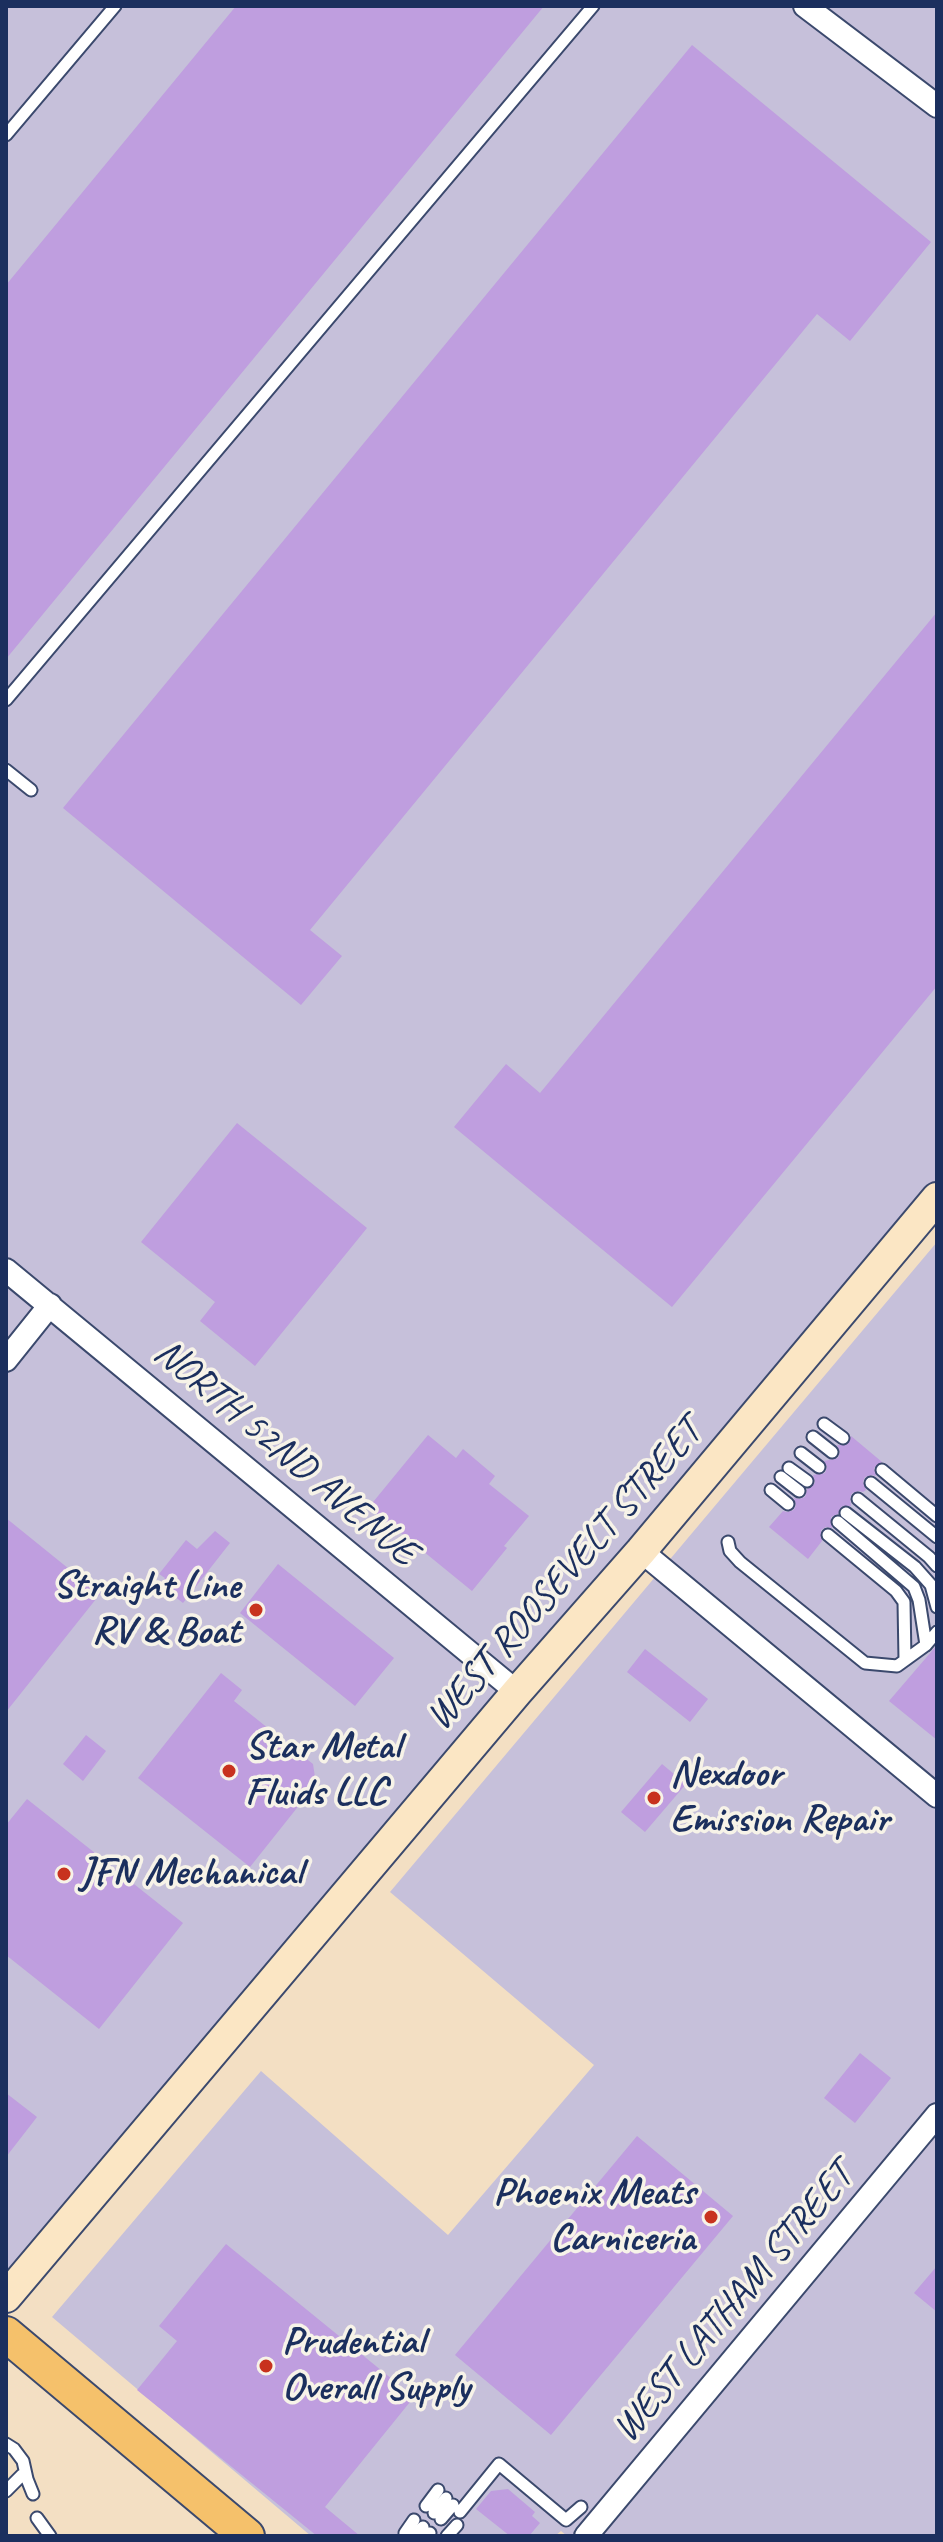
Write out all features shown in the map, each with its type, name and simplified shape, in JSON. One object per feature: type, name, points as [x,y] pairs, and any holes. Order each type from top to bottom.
[{"type":"main road","points":[[6,2334],[247,2536]]},
{"type":"street","points":[[805,6],[937,106]]},
{"type":"street","name":"WEST ROOSEVELT STREET","points":[[6,2297],[937,1198]]},
{"type":"street","name":"NORTH 52ND AVENUE","points":[[6,1270],[517,1692]]},
{"type":"street","points":[[6,1360],[50,1305]]},
{"type":"street","points":[[641,1551],[937,1796]]},
{"type":"street","name":"WEST LATHAM STREET","points":[[586,2536],[937,2115]]},
{"type":"lane","points":[[6,135],[115,6]]},
{"type":"lane","points":[[6,700],[593,6]]},
{"type":"lane","points":[[6,770],[31,790]]},
{"type":"lane","points":[[824,1424],[843,1438]]},
{"type":"lane","points":[[813,1437],[832,1452]]},
{"type":"lane","points":[[801,1453],[819,1467]]},
{"type":"lane","points":[[882,1470],[937,1516]]},
{"type":"lane","points":[[799,1491],[785,1472],[807,1481]]},
{"type":"lane","points":[[871,1483],[937,1537]]},
{"type":"lane","points":[[771,1490],[788,1504]]},
{"type":"lane","points":[[858,1499],[937,1566]]},
{"type":"lane","points":[[926,1645],[914,1587],[842,1518],[915,1567],[931,1585],[937,1607]]},
{"type":"lane","points":[[828,1535],[896,1591],[904,1602],[905,1660]]},
{"type":"lane","points":[[728,1542],[730,1551],[740,1562],[865,1663],[897,1666],[926,1645],[937,1632]]},
{"type":"lane","points":[[6,2444],[23,2461],[33,2494]]},
{"type":"lane","points":[[433,2513],[499,2464],[566,2520],[581,2507]]},
{"type":"lane","points":[[6,2491],[22,2475],[27,2479]]},
{"type":"lane","points":[[37,2518],[50,2536]]},
{"type":"lane","points":[[447,2536],[457,2525]]},
{"type":"lane","points":[[408,2536],[405,2533],[422,2530]]},
{"type":"shaded area","points":[[6,6],[937,6],[937,1179],[739,1419],[6,2276]]},
{"type":"shaded area","points":[[937,1242],[937,2536],[567,2536],[561,2531],[555,2536],[311,2536],[52,2317],[261,2071],[448,2235],[594,2065],[390,1892]]},
{"type":"building","points":[[236,6],[544,6],[6,659],[6,285]]},
{"type":"building","points":[[692,45],[931,242],[850,341],[817,314],[310,930],[342,956],[301,1005],[63,808]]},
{"type":"building","points":[[937,612],[937,986],[672,1307],[454,1127],[506,1064],[540,1093]]},
{"type":"building","points":[[237,1123],[367,1228],[255,1366],[200,1321],[215,1302],[141,1242]]},
{"type":"building","points":[[428,1435],[456,1458],[463,1449],[495,1476],[489,1484],[529,1516],[472,1591],[369,1507]]},
{"type":"building","points":[[851,1436],[882,1462],[874,1468],[876,1476],[865,1477],[866,1490],[852,1493],[851,1506],[842,1506],[838,1514],[831,1517],[832,1528],[821,1530],[822,1541],[808,1559],[769,1527],[783,1511],[794,1510],[794,1498],[805,1497],[807,1489],[815,1483],[813,1475],[825,1473],[827,1467],[824,1461],[838,1458],[840,1452],[837,1445],[847,1445]]},
{"type":"building","points":[[6,1518],[100,1594],[6,1712]]},
{"type":"building","points":[[215,1531],[230,1543],[183,1603],[160,1585],[165,1578],[159,1574],[186,1540],[197,1549]]},
{"type":"building","points":[[278,1564],[394,1658],[355,1706],[240,1613]]},
{"type":"building","points":[[937,1645],[937,1740],[889,1701]]},
{"type":"building","points":[[645,1649],[708,1699],[690,1722],[627,1672]]},
{"type":"building","name":"Star Metal Fluids LLC","points":[[221,1673],[242,1690],[234,1701],[313,1764],[316,1784],[250,1867],[138,1778]]},
{"type":"building","points":[[86,1735],[106,1751],[83,1781],[63,1764]]},
{"type":"building","name":"Nexdoor Emission Repair","points":[[662,1764],[686,1784],[645,1832],[621,1812]]},
{"type":"building","name":"JFN Mechanical","points":[[27,1799],[183,1923],[99,2029],[6,1955],[6,1825]]},
{"type":"building","points":[[860,2053],[891,2078],[855,2123],[824,2098]]},
{"type":"building","points":[[6,2093],[37,2117],[6,2157]]},
{"type":"building","points":[[637,2136],[733,2216],[551,2435],[455,2355]]},
{"type":"building","name":"Prudential Overall Supply","points":[[226,2244],[414,2397],[325,2507],[360,2536],[317,2536],[137,2390],[177,2341],[159,2326]]},
{"type":"building","points":[[937,2266],[937,2312],[914,2293]]},
{"type":"building","points":[[508,2489],[535,2512],[532,2516],[540,2523],[529,2536],[510,2536],[476,2509],[491,2491]]},
{"type":"place","name":"Straight Line RV & Boat","points":[[256,1610]]},
{"type":"place","name":"Star Metal Fluids LLC","points":[[229,1771]]},
{"type":"place","name":"Nexdoor Emission Repair","points":[[654,1798]]},
{"type":"place","name":"JFN Mechanical","points":[[64,1874]]},
{"type":"place","name":"Phoenix Meats Carniceria","points":[[711,2217]]},
{"type":"place","name":"Prudential Overall Supply","points":[[266,2366]]}]
